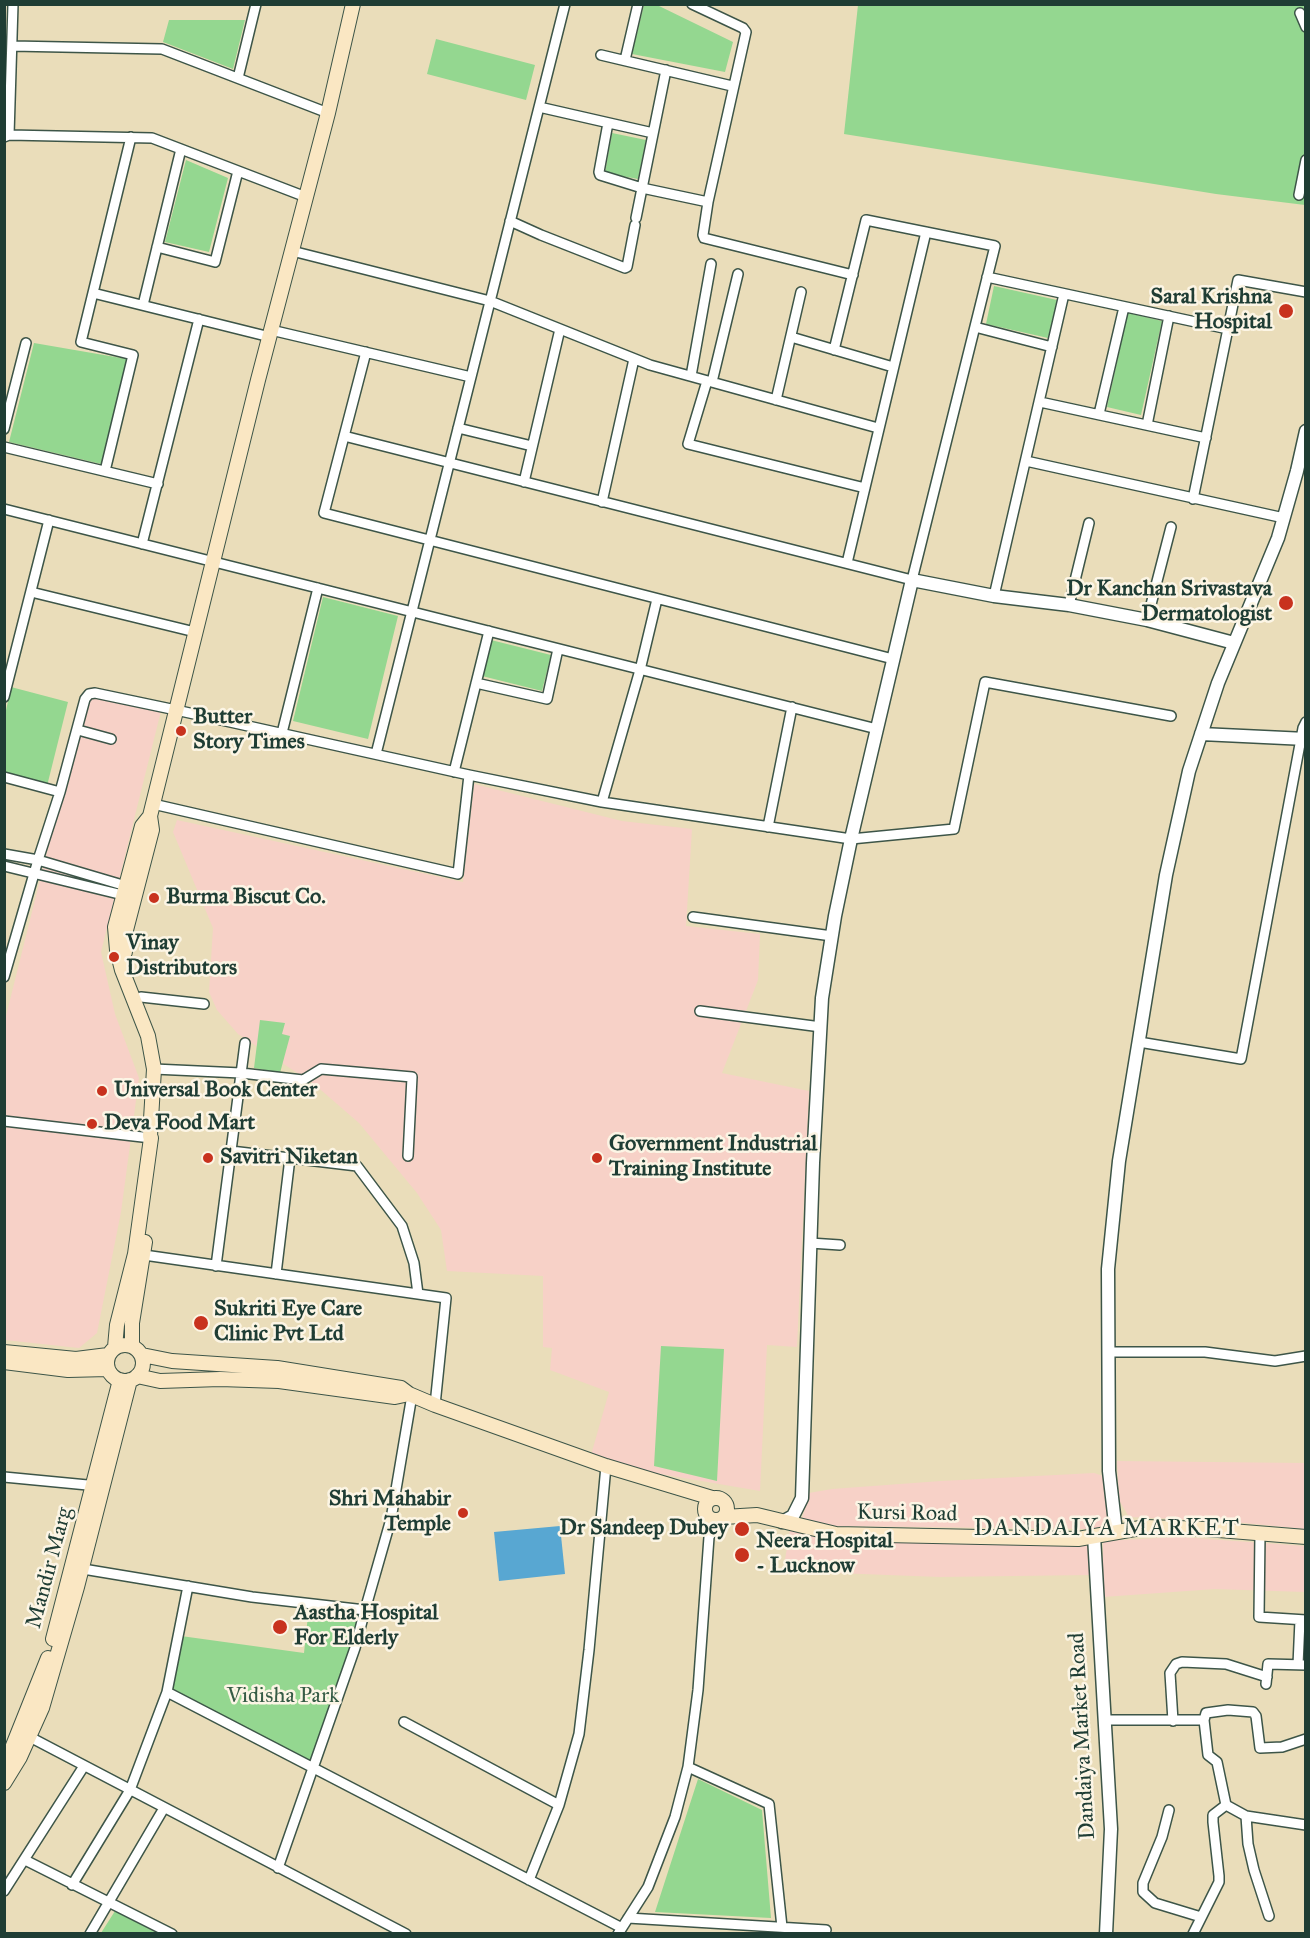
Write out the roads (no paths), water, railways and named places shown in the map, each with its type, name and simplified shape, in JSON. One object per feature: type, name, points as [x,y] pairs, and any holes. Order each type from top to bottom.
[{"type":"main road","points":[[353,4],[328,112],[151,810],[152,830],[115,927],[122,970],[148,1036],[158,1070],[135,1254],[111,1357],[113,1376],[129,1379],[160,1381],[220,1379],[279,1382],[399,1398],[410,1394]]},
{"type":"main road","points":[[4,1760],[42,1708],[98,1486],[129,1379],[142,1370],[143,1363],[137,1350],[132,1323],[144,1255],[158,1070],[155,1036],[125,956],[128,892]]},
{"type":"main road","points":[[4,1362],[68,1370],[111,1357],[121,1345],[172,1361],[277,1368],[401,1388],[435,1405],[606,1466],[686,1489],[715,1510]]},
{"type":"main road","points":[[4,1352],[76,1359],[111,1357]]},
{"type":"main road","name":"Kursi Road","points":[[715,1510],[757,1515],[836,1534],[1078,1539],[1146,1527],[1305,1537]]},
{"type":"main road","points":[[4,1783],[20,1757],[24,1734]]},
{"type":"street","points":[[13,4],[7,136],[152,138],[306,197]]},
{"type":"street","points":[[238,78],[256,4]]},
{"type":"street","points":[[376,754],[565,4]]},
{"type":"street","points":[[624,60],[638,4]]},
{"type":"street","points":[[692,4],[745,30],[746,34],[732,86],[703,235],[706,240],[853,274]]},
{"type":"street","points":[[1300,13],[1305,27]]},
{"type":"street","points":[[12,46],[162,49],[328,112]]},
{"type":"street","points":[[601,55],[732,86]]},
{"type":"street","points":[[510,221],[627,267],[666,70]]},
{"type":"street","points":[[539,107],[653,133]]},
{"type":"street","points":[[608,123],[599,174],[642,188],[708,202]]},
{"type":"street","points":[[105,471],[133,355],[81,342],[131,137]]},
{"type":"street","points":[[143,305],[181,149]]},
{"type":"street","points":[[1299,195],[1305,160]]},
{"type":"street","points":[[157,247],[215,262],[238,171]]},
{"type":"street","points":[[782,1522],[793,1516],[802,1497],[810,1243],[822,998],[832,936],[876,729],[995,246],[866,220],[834,350]]},
{"type":"street","points":[[847,563],[926,232]]},
{"type":"street","points":[[292,251],[490,301],[650,365],[878,428]]},
{"type":"street","points":[[691,376],[711,264]]},
{"type":"street","points":[[738,274],[710,381],[688,444],[865,488]]},
{"type":"street","points":[[987,278],[1228,329]]},
{"type":"street","points":[[1193,499],[1238,280],[1305,292]]},
{"type":"street","points":[[776,400],[801,292]]},
{"type":"street","points":[[93,293],[200,319],[366,352],[471,377]]},
{"type":"street","points":[[994,596],[1065,294]]},
{"type":"street","points":[[1099,414],[1124,307]]},
{"type":"street","points":[[1147,425],[1168,316]]},
{"type":"street","points":[[142,543],[200,319]]},
{"type":"street","points":[[975,327],[1053,347]]},
{"type":"street","points":[[524,482],[560,329]]},
{"type":"street","points":[[791,337],[893,367]]},
{"type":"street","points":[[4,429],[26,343]]},
{"type":"street","points":[[366,352],[324,513],[893,659]]},
{"type":"street","points":[[602,502],[634,359]]},
{"type":"street","points":[[1040,402],[1206,438]]},
{"type":"street","points":[[458,428],[532,446]]},
{"type":"street","points":[[1116,1532],[1109,1471],[1108,1269],[1119,1161],[1166,875],[1189,771],[1218,683],[1278,538],[1297,471],[1305,431]]},
{"type":"street","points":[[344,436],[912,580],[994,596],[1069,605],[1147,620],[1234,643]]},
{"type":"street","points":[[4,447],[158,484]]},
{"type":"street","points":[[1026,461],[1284,518]]},
{"type":"street","points":[[4,509],[876,729]]},
{"type":"street","points":[[4,697],[49,520]]},
{"type":"street","points":[[1069,605],[1089,523]]},
{"type":"street","points":[[1147,620],[1171,527]]},
{"type":"street","points":[[282,733],[318,588]]},
{"type":"street","points":[[31,592],[195,632]]},
{"type":"street","points":[[602,802],[640,670],[657,599]]},
{"type":"street","points":[[454,772],[489,631]]},
{"type":"street","points":[[476,683],[547,699],[558,649]]},
{"type":"street","points":[[4,977],[7,960],[60,792],[85,699],[89,694],[95,693],[176,710],[454,772],[602,802],[851,839],[954,829],[985,682],[1171,716]]},
{"type":"street","points":[[768,827],[792,707]]},
{"type":"street","points":[[1139,1042],[1241,1059],[1305,722]]},
{"type":"street","points":[[78,730],[111,739]]},
{"type":"street","points":[[1202,734],[1303,739]]},
{"type":"street","points":[[151,810],[458,874],[469,775]]},
{"type":"street","points":[[4,777],[60,792]]},
{"type":"street","points":[[4,854],[38,860],[128,892]]},
{"type":"street","points":[[4,866],[128,892]]},
{"type":"street","points":[[693,917],[832,936]]},
{"type":"street","points":[[141,997],[204,1004]]},
{"type":"street","points":[[700,1011],[821,1027]]},
{"type":"street","points":[[216,1266],[245,1043]]},
{"type":"street","points":[[158,1070],[241,1073],[303,1080],[321,1069],[412,1077],[408,1156]]},
{"type":"street","points":[[4,1121],[151,1138]]},
{"type":"street","points":[[231,1151],[357,1166],[402,1226],[414,1263],[418,1294]]},
{"type":"street","points":[[276,1274],[290,1158]]},
{"type":"street","points":[[810,1243],[840,1245]]},
{"type":"street","points":[[144,1255],[446,1298],[435,1405]]},
{"type":"street","points":[[1109,1352],[1205,1352],[1275,1361],[1305,1356]]},
{"type":"street","points":[[278,1868],[355,1648],[391,1519],[410,1394]]},
{"type":"street","points":[[529,1880],[559,1805],[579,1734],[606,1466]]},
{"type":"street","points":[[4,1477],[98,1486]]},
{"type":"street","points":[[167,1692],[529,1880],[620,1930],[648,1887],[675,1817],[688,1767],[698,1690],[709,1537],[715,1510]]},
{"type":"street","points":[[1173,1721],[1170,1673],[1176,1664],[1182,1662],[1226,1664],[1266,1681],[1268,1664],[1302,1665],[1303,1620],[1259,1617],[1260,1533]]},
{"type":"street","name":"Dandaiya Market Road","points":[[1094,1536],[1111,1829],[1106,1934]]},
{"type":"street","points":[[77,1568],[252,1597],[365,1610]]},
{"type":"street","points":[[72,1885],[130,1790],[167,1692],[188,1586]]},
{"type":"street","points":[[1305,1739],[1282,1747],[1260,1748],[1256,1716],[1253,1712],[1228,1710],[1209,1712],[1206,1713],[1204,1720],[1208,1755],[1217,1762],[1226,1805],[1246,1816],[1305,1825]]},
{"type":"street","points":[[1105,1720],[1204,1720]]},
{"type":"street","points":[[404,1722],[559,1805]]},
{"type":"street","points":[[24,1734],[406,1934]]},
{"type":"street","points":[[4,1891],[84,1766]]},
{"type":"street","points":[[688,1767],[769,1804],[782,1927]]},
{"type":"street","points":[[1193,1934],[1219,1882],[1213,1822],[1214,1815],[1226,1805]]},
{"type":"street","points":[[90,1934],[165,1808]]},
{"type":"street","points":[[1169,1810],[1162,1837],[1143,1882],[1143,1892],[1155,1903],[1201,1917]]},
{"type":"street","points":[[1246,1816],[1250,1853],[1269,1916]]},
{"type":"street","points":[[25,1860],[172,1934]]},
{"type":"street","points":[[628,1918],[826,1930]]},
{"type":"street","points":[[717,1934],[723,1924]]},
{"type":"water","points":[[560,1526],[565,1574],[499,1581],[494,1532]]},
{"type":"place","name":"Saral Krishna Hospital","points":[[1286,311]]},
{"type":"place","name":"Dr Kanchan Srivastava Dermatologist","points":[[1286,603]]},
{"type":"place","name":"Butter Story Times","points":[[181,731]]},
{"type":"place","name":"Burma Biscut Co.","points":[[154,898]]},
{"type":"place","name":"Vinay Distributors","points":[[114,957]]},
{"type":"place","name":"Universal Book Center","points":[[102,1091]]},
{"type":"place","name":"Deva Food Mart","points":[[92,1124]]},
{"type":"place","name":"Savitri Niketan","points":[[208,1158]]},
{"type":"place","name":"Government Industrial Training Institute","points":[[597,1158]]},
{"type":"place","name":"Sukriti Eye Care Clinic Pvt Ltd","points":[[201,1323]]},
{"type":"place","name":"Shri Mahabir Temple","points":[[463,1513]]},
{"type":"place","name":"Dr Sandeep Dubey","points":[[742,1529]]},
{"type":"place","name":"Neera Hospital - Lucknow","points":[[742,1555]]},
{"type":"place","name":"Aastha Hospital For Elderly","points":[[280,1627]]},
{"type":"district","name":"DANDAIYA MARKET","points":[[1107,1529]]},
{"type":"park label","name":"Vidisha Park","points":[[283,1697]]}]
